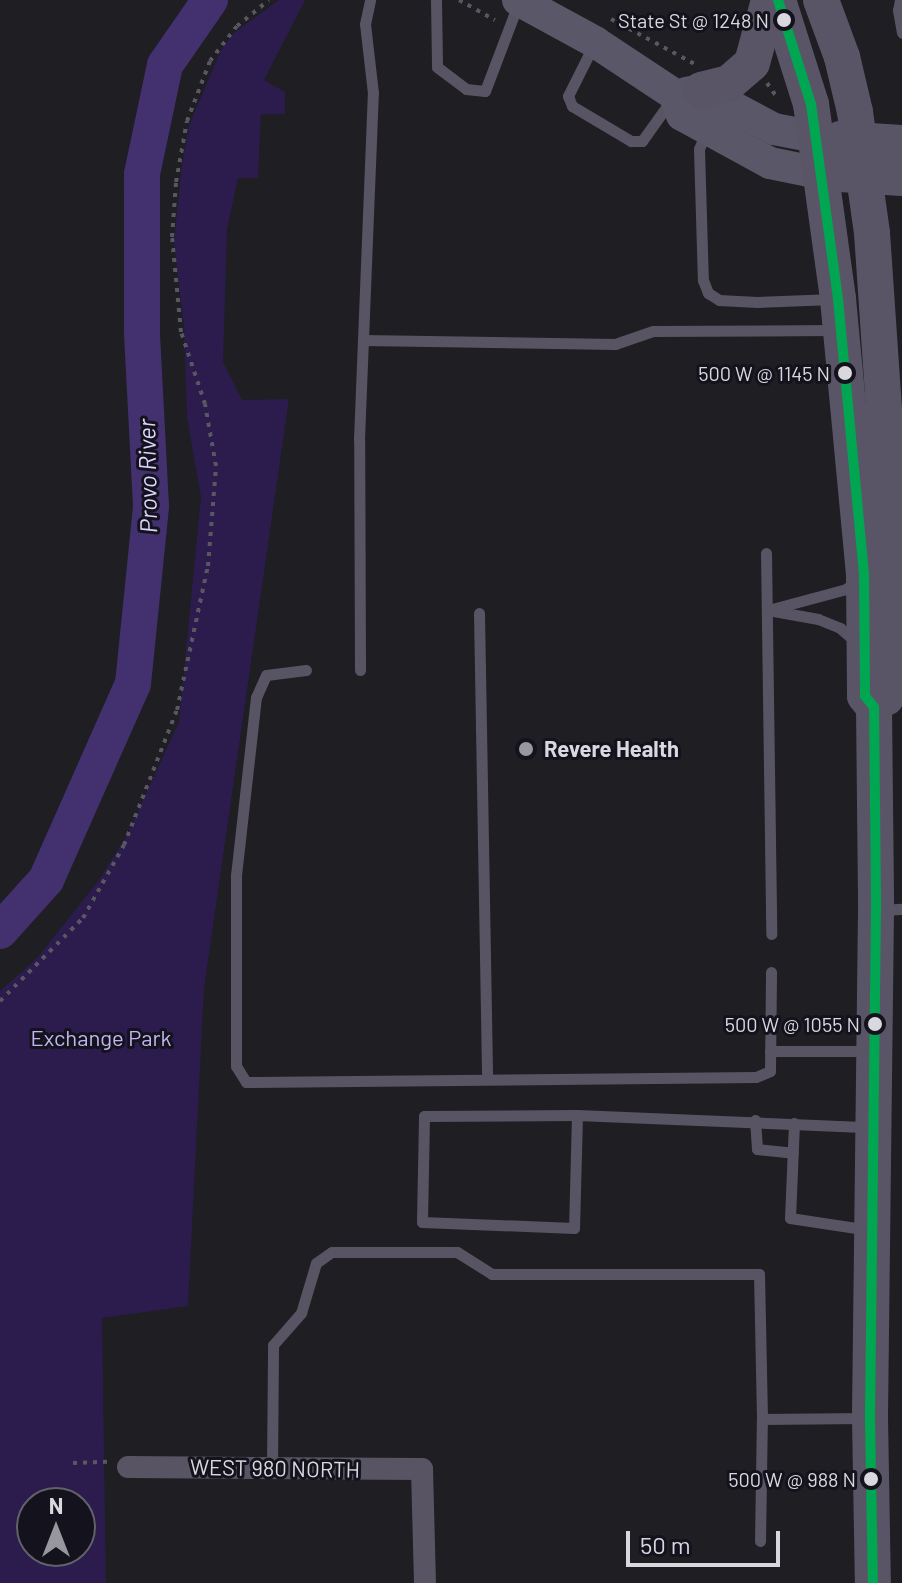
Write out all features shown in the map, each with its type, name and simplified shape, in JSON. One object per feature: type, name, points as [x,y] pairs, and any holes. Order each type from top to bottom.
[{"type":"main road","points":[[519,0],[598,28],[774,129],[815,137],[902,178]]},
{"type":"main road","points":[[692,84],[729,83],[752,63],[769,0]]},
{"type":"main road","points":[[778,0],[808,92],[840,315],[864,575],[885,649]]},
{"type":"main road","points":[[821,0],[842,57],[863,159],[880,334],[893,531],[885,649],[888,697],[874,707],[889,910],[874,1051],[870,1418],[873,1583]]},
{"type":"main road","points":[[692,84],[682,115],[770,163],[819,173],[902,143]]},
{"type":"street","name":"WEST 980 NORTH","points":[[128,1467],[422,1469],[425,1583]]},
{"type":"lane","points":[[360,670],[359,439],[373,120],[365,24],[370,0]]},
{"type":"lane","points":[[436,0],[437,67],[466,89],[485,91],[519,0]]},
{"type":"lane","points":[[900,0],[898,10],[902,33]]},
{"type":"lane","points":[[598,28],[568,96],[572,106],[631,141],[642,141],[692,84]]},
{"type":"lane","points":[[708,129],[699,149],[703,280],[708,293],[719,300],[757,302],[840,315]]},
{"type":"lane","points":[[363,340],[615,344],[653,331],[840,315]]},
{"type":"lane","points":[[766,553],[771,934]]},
{"type":"lane","points":[[768,610],[846,589],[864,575]]},
{"type":"lane","points":[[768,610],[818,619],[885,649]]},
{"type":"lane","points":[[479,613],[487,1079]]},
{"type":"lane","points":[[306,670],[266,675],[256,697],[236,875],[236,1066],[246,1082],[756,1077],[770,1071],[771,972]]},
{"type":"lane","points":[[770,1051],[874,1051]]},
{"type":"lane","points":[[577,1115],[574,1228],[422,1222],[424,1116],[577,1115],[755,1120],[873,1128]]},
{"type":"lane","points":[[755,1120],[757,1149],[793,1153]]},
{"type":"lane","points":[[794,1123],[790,1218],[872,1230]]},
{"type":"lane","points":[[272,1468],[273,1345],[301,1313],[316,1263],[332,1252],[457,1252],[492,1274],[759,1274],[762,1419],[760,1541]]},
{"type":"lane","points":[[762,1419],[870,1418]]},
{"type":"path","points":[[0,1001],[83,918],[124,845],[177,710],[208,566],[216,466],[205,404],[181,332],[172,237],[176,182],[187,121],[210,61],[237,26],[269,0]]},
{"type":"path","points":[[598,28],[692,84]]},
{"type":"path","points":[[763,78],[778,99]]},
{"type":"path","points":[[73,1463],[105,1462]]},
{"type":"green space","name":"Exchange Park","points":[[279,0],[305,0],[264,80],[285,92],[285,114],[261,114],[258,178],[238,178],[227,229],[223,362],[242,400],[289,399],[204,988],[188,1306],[102,1318],[106,1583],[0,1583],[0,991],[38,957],[99,880],[126,837],[179,722],[201,497],[187,418],[184,327],[174,243],[189,125],[221,50],[234,33]]},
{"type":"waterway","name":"Provo River","points":[[0,931],[46,880],[133,684],[151,506],[142,332],[142,174],[165,65],[210,0]]},
{"type":"transit line","points":[[778,0],[811,104],[838,299],[864,575],[865,696],[874,707],[876,910],[870,1418],[873,1583]]},
{"type":"place","name":"State St @ 1248 N","points":[[784,20]]},
{"type":"place","name":"500 W @ 1145 N","points":[[845,373]]},
{"type":"place","name":"Revere Health","points":[[526,749]]},
{"type":"place","name":"500 W @ 1055 N","points":[[875,1024]]},
{"type":"place","name":"500 W @ 988 N","points":[[871,1479]]}]
